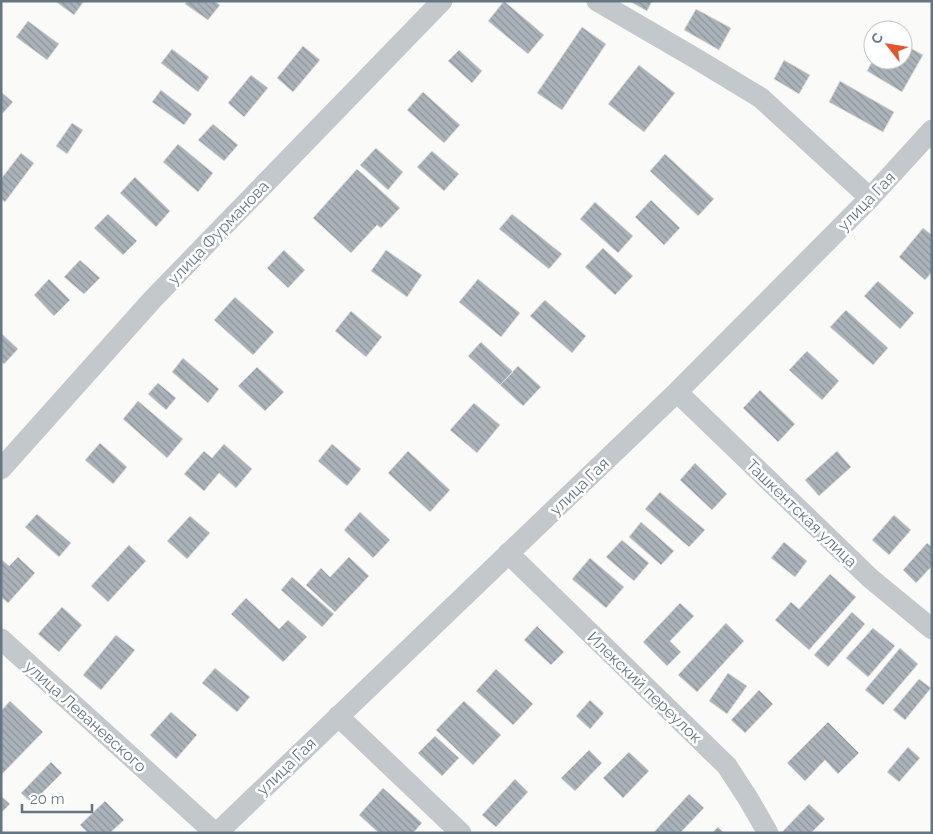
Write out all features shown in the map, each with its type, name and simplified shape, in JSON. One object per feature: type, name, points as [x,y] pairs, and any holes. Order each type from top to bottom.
[{"type":"street","name":"улица Фурманова","points":[[1,470],[152,300],[442,1]]},
{"type":"street","points":[[596,1],[761,98],[870,198]]},
{"type":"street","name":"улица Гая","points":[[216,833],[677,392],[929,139]]},
{"type":"street","name":"Ташкентская улица","points":[[677,392],[870,578],[932,629]]},
{"type":"street","name":"Илекский переулок","points":[[508,553],[727,766],[768,833]]},
{"type":"street","name":"улица Леваневского","points":[[1,639],[216,833]]},
{"type":"street","points":[[338,716],[460,833]]},
{"type":"building","points":[[55,1],[84,1],[74,15]]},
{"type":"building","points":[[187,1],[214,1],[220,5],[208,20],[185,4]]},
{"type":"building","points":[[504,1],[544,35],[528,54],[488,21]]},
{"type":"building","points":[[629,1],[652,1],[647,11]]},
{"type":"building","points":[[696,9],[731,28],[719,50],[684,30]]},
{"type":"building","points":[[28,21],[59,44],[47,60],[16,37]]},
{"type":"building","points":[[582,27],[606,44],[562,110],[537,93]]},
{"type":"building","points":[[303,46],[320,60],[293,92],[277,78]]},
{"type":"building","points":[[172,49],[209,77],[198,92],[161,63]]},
{"type":"building","points":[[459,50],[482,71],[472,83],[448,61]]},
{"type":"building","points":[[913,50],[923,55],[902,92],[867,71],[913,70]]},
{"type":"building","points":[[784,60],[810,75],[799,94],[774,79]]},
{"type":"building","points":[[639,65],[675,93],[644,132],[608,104]]},
{"type":"building","points":[[251,75],[268,88],[244,117],[228,103]]},
{"type":"building","points":[[840,81],[894,112],[883,132],[829,102]]},
{"type":"building","points":[[161,90],[192,114],[184,125],[152,102]]},
{"type":"building","points":[[1,92],[13,102],[1,115]]},
{"type":"building","points":[[423,92],[460,125],[444,143],[407,110]]},
{"type":"building","points":[[72,123],[83,130],[67,154],[56,146]]},
{"type":"building","points":[[213,124],[238,145],[224,161],[198,140]]},
{"type":"building","points":[[178,144],[213,173],[198,192],[163,162]]},
{"type":"building","points":[[376,148],[403,172],[388,190],[360,165]]},
{"type":"building","points":[[432,151],[459,174],[444,191],[417,167]]},
{"type":"building","points":[[21,153],[34,163],[5,202],[1,199],[1,179]]},
{"type":"building","points":[[665,154],[714,199],[698,216],[650,171]]},
{"type":"building","points":[[357,169],[400,208],[381,228],[377,225],[351,253],[313,218]]},
{"type":"building","points":[[135,177],[170,211],[156,227],[120,193]]},
{"type":"building","points":[[651,200],[680,228],[664,245],[635,217]]},
{"type":"building","points":[[595,202],[633,236],[618,253],[580,219]]},
{"type":"building","points":[[108,214],[137,241],[123,255],[94,228]]},
{"type":"building","points":[[512,214],[562,254],[549,269],[499,229]]},
{"type":"building","points":[[923,228],[932,235],[932,272],[925,280],[899,257]]},
{"type":"building","points":[[603,248],[633,276],[615,295],[585,267]]},
{"type":"building","points":[[284,250],[305,270],[288,288],[267,268]]},
{"type":"building","points":[[386,250],[422,275],[407,297],[371,271]]},
{"type":"building","points":[[80,260],[100,278],[84,294],[64,277]]},
{"type":"building","points":[[49,279],[70,300],[54,316],[34,295]]},
{"type":"building","points":[[478,279],[520,313],[501,337],[459,302]]},
{"type":"building","points":[[878,281],[914,313],[900,329],[864,296]]},
{"type":"building","points":[[235,297],[274,332],[253,355],[214,320]]},
{"type":"building","points":[[545,300],[586,336],[572,353],[530,316]]},
{"type":"building","points":[[846,310],[888,348],[873,365],[830,327]]},
{"type":"building","points":[[351,311],[382,337],[366,357],[335,331]]},
{"type":"building","points":[[1,333],[18,349],[4,364],[1,361]]},
{"type":"building","points":[[481,342],[513,372],[500,385],[468,356]]},
{"type":"building","points":[[807,351],[839,381],[822,400],[789,370]]},
{"type":"building","points":[[183,358],[219,389],[208,403],[172,372]]},
{"type":"building","points":[[518,366],[541,387],[523,406],[500,385]]},
{"type":"building","points":[[257,367],[284,392],[265,411],[238,386]]},
{"type":"building","points":[[158,383],[176,398],[166,410],[148,394]]},
{"type":"building","points":[[760,390],[795,424],[778,442],[743,408]]},
{"type":"building","points":[[138,401],[183,439],[167,458],[123,419]]},
{"type":"building","points":[[474,403],[500,425],[477,453],[450,430]]},
{"type":"building","points":[[100,443],[127,467],[113,484],[85,460]]},
{"type":"building","points":[[224,444],[252,469],[236,488],[219,473],[204,491],[184,474],[204,451],[212,458]]},
{"type":"building","points":[[332,444],[361,469],[347,486],[318,461]]},
{"type":"building","points":[[408,451],[450,490],[430,512],[388,473]]},
{"type":"building","points":[[837,451],[851,467],[819,496],[805,480]]},
{"type":"building","points":[[695,463],[727,494],[712,510],[680,480]]},
{"type":"building","points":[[660,492],[705,530],[689,547],[645,509]]},
{"type":"building","points":[[360,512],[390,540],[373,558],[344,530]]},
{"type":"building","points":[[37,514],[71,543],[59,557],[25,527]]},
{"type":"building","points":[[894,515],[911,530],[889,555],[872,540]]},
{"type":"building","points":[[190,516],[210,533],[187,559],[167,541]]},
{"type":"building","points":[[641,522],[674,551],[661,565],[629,537]]},
{"type":"building","points":[[622,540],[649,563],[634,581],[606,557]]},
{"type":"building","points":[[784,542],[807,561],[795,577],[771,558]]},
{"type":"building","points":[[927,543],[932,547],[932,566],[916,583],[903,570]]},
{"type":"building","points":[[129,545],[146,561],[108,602],[91,586]]},
{"type":"building","points":[[18,557],[35,573],[8,603],[1,597],[1,559],[9,566]]},
{"type":"building","points":[[349,557],[369,576],[335,612],[306,585],[321,568],[330,577]]},
{"type":"building","points":[[590,558],[624,587],[606,608],[572,579]]},
{"type":"building","points":[[830,574],[856,597],[809,650],[775,620],[791,602],[799,609]]},
{"type":"building","points":[[292,577],[334,614],[322,627],[281,590]]},
{"type":"building","points":[[246,598],[279,629],[288,620],[307,637],[283,662],[231,614]]},
{"type":"building","points":[[680,603],[694,616],[670,641],[681,652],[667,666],[643,642]]},
{"type":"building","points":[[62,607],[82,625],[59,652],[38,634]]},
{"type":"building","points":[[852,612],[865,624],[828,667],[814,655]]},
{"type":"building","points":[[726,623],[744,641],[697,692],[678,675]]},
{"type":"building","points":[[537,626],[564,652],[551,665],[524,640]]},
{"type":"building","points":[[873,628],[895,646],[868,677],[846,658]]},
{"type":"building","points":[[116,635],[135,650],[101,690],[83,675]]},
{"type":"building","points":[[900,648],[918,664],[883,705],[865,690]]},
{"type":"building","points":[[215,668],[250,697],[237,712],[202,683]]},
{"type":"building","points":[[496,669],[533,704],[513,725],[476,691]]},
{"type":"building","points":[[728,673],[747,686],[727,714],[709,701]]},
{"type":"building","points":[[919,679],[931,688],[905,720],[893,710]]},
{"type":"building","points":[[759,690],[773,704],[745,733],[731,720]]},
{"type":"building","points":[[590,700],[604,713],[590,729],[576,716]]},
{"type":"building","points":[[10,701],[43,732],[2,774],[1,711]]},
{"type":"building","points":[[464,701],[501,735],[473,765],[436,730]]},
{"type":"building","points":[[171,712],[197,735],[176,759],[150,735]]},
{"type":"building","points":[[828,722],[859,753],[838,774],[825,760],[805,781],[787,763]]},
{"type":"building","points":[[435,736],[459,758],[442,776],[418,753]]},
{"type":"building","points":[[908,747],[920,758],[899,782],[887,772]]},
{"type":"building","points":[[589,750],[602,763],[575,791],[561,778]]},
{"type":"building","points":[[629,752],[649,771],[623,798],[603,778]]},
{"type":"building","points":[[51,762],[62,773],[32,803],[21,793]]},
{"type":"building","points":[[515,779],[528,792],[496,827],[482,815]]},
{"type":"building","points":[[383,788],[422,823],[413,833],[379,833],[359,815]]},
{"type":"building","points":[[689,794],[704,808],[680,833],[653,833]]},
{"type":"building","points":[[1,796],[10,804],[1,813]]},
{"type":"building","points":[[105,801],[124,820],[110,833],[88,833],[80,825]]},
{"type":"building","points":[[809,804],[825,819],[811,833],[781,833]]},
{"type":"building","points":[[718,827],[724,833],[712,833]]}]
